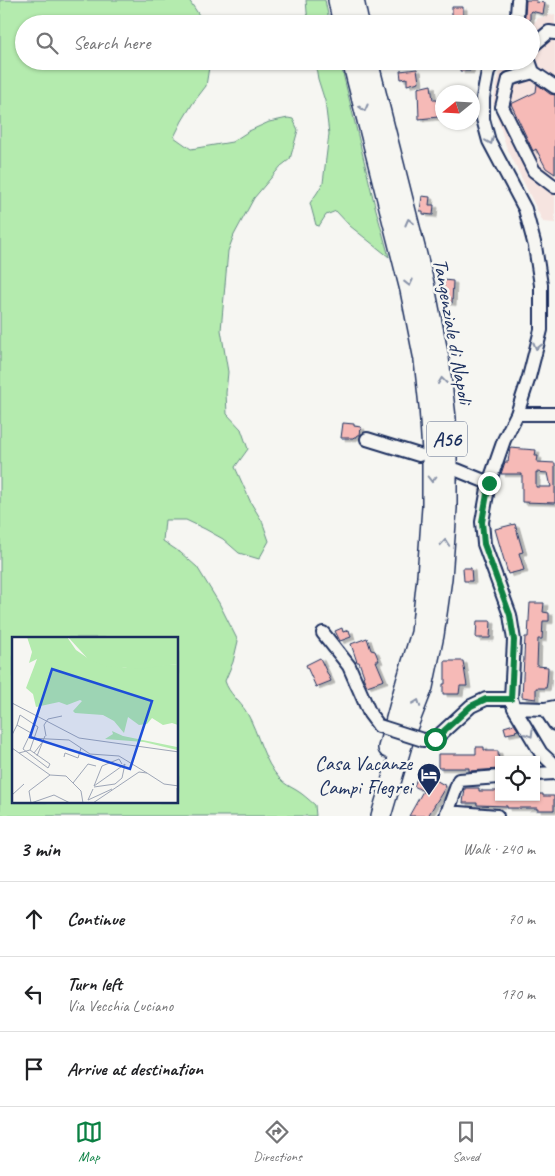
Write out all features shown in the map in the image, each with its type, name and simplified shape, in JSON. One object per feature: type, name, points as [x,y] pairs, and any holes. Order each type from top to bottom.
[{"type":"highway","points":[[338,0],[341,15]]},
{"type":"highway","points":[[354,0],[357,15]]},
{"type":"highway","name":"Tangenziale di Napoli","points":[[354,70],[410,290],[424,360],[432,452],[432,507],[421,633],[368,816]]},
{"type":"highway","name":"Tangenziale di Napoli","points":[[370,70],[426,287],[439,358],[447,443],[447,508],[442,578],[434,635],[423,687],[408,728],[381,816]]},
{"type":"street","points":[[516,15],[518,0]]},
{"type":"street","points":[[540,40],[549,32],[555,33]]},
{"type":"street","points":[[489,70],[483,98],[483,118],[489,141],[524,209],[535,246],[541,284],[541,330],[529,378],[517,414],[504,440],[489,483],[482,522],[484,544],[510,615],[514,640],[513,704],[541,753],[555,766]]},
{"type":"street","points":[[526,70],[509,79],[502,107],[534,171],[555,187]]},
{"type":"street","points":[[535,70],[555,87]]},
{"type":"street","points":[[517,414],[555,414]]},
{"type":"street","points":[[367,439],[419,456]]},
{"type":"street","points":[[457,470],[489,483]]},
{"type":"street","points":[[322,633],[349,666],[370,714],[379,726],[423,740],[435,739],[471,706],[486,699],[550,708],[555,724]]},
{"type":"street","points":[[540,774],[555,773]]},
{"type":"street","points":[[495,777],[459,780],[446,814],[497,816]]},
{"type":"shaded area","points":[[555,14],[555,223],[543,222],[506,146],[493,103],[501,70],[540,70],[540,18]]},
{"type":"green space","points":[[0,0],[189,0],[199,15],[15,15],[15,70],[209,70],[206,86],[193,103],[174,137],[191,149],[232,142],[249,131],[269,122],[288,118],[293,119],[298,130],[290,159],[281,166],[254,198],[234,235],[228,251],[221,330],[228,372],[227,414],[241,429],[248,449],[235,467],[251,503],[262,521],[269,541],[259,559],[239,553],[223,539],[186,520],[165,520],[163,541],[197,567],[219,603],[238,641],[233,662],[225,681],[227,686],[247,713],[265,756],[274,772],[283,782],[301,793],[315,805],[316,816],[0,816]]},
{"type":"green space","points":[[306,0],[325,0],[328,15],[307,15]]},
{"type":"green space","points":[[316,70],[342,70],[389,257],[350,226],[336,211],[326,215],[319,226],[316,225],[310,203],[323,183],[329,134],[325,101]]},
{"type":"building","points":[[526,0],[537,0],[536,2],[545,3],[543,14],[531,11],[530,15],[525,15]]},
{"type":"building","points":[[452,7],[463,7],[463,15],[452,15]]},
{"type":"building","points":[[417,70],[419,82],[407,85],[407,78],[401,79],[400,71]]},
{"type":"building","points":[[537,84],[550,94],[555,95],[555,174],[546,168],[536,149],[533,151],[511,104],[536,92]]},
{"type":"building","points":[[431,85],[433,100],[435,100],[435,117],[419,119],[418,88]]},
{"type":"building","points":[[422,196],[430,197],[429,205],[434,205],[433,215],[423,214],[423,211],[420,211]]},
{"type":"building","points":[[444,280],[453,281],[452,303],[443,302]]},
{"type":"building","points":[[343,423],[361,427],[360,435],[353,438],[341,438]]},
{"type":"building","points":[[510,448],[536,450],[537,462],[555,463],[555,503],[522,502],[522,474],[501,474],[505,462],[508,462]],"holes":[[[536,472],[548,473],[551,487],[536,487]]]},
{"type":"building","points":[[515,524],[523,552],[519,553],[524,570],[508,574],[495,529]]},
{"type":"building","points":[[463,568],[471,568],[472,581],[464,581]]},
{"type":"building","points":[[530,603],[544,603],[543,612],[549,613],[549,621],[543,621],[542,639],[538,639],[537,666],[548,667],[547,683],[546,688],[536,688],[536,699],[522,697],[525,637],[528,637]]},
{"type":"building","points":[[477,621],[491,621],[490,638],[476,638]]},
{"type":"building","points":[[342,628],[343,632],[349,630],[351,637],[340,641],[335,631]]},
{"type":"building","points":[[367,638],[371,650],[375,651],[379,661],[376,661],[384,680],[367,686],[351,644]]},
{"type":"building","points":[[320,658],[331,681],[316,687],[306,665]]},
{"type":"building","points":[[445,661],[463,661],[467,686],[460,686],[459,694],[443,694]]},
{"type":"building","points":[[514,724],[518,730],[506,734],[504,727]]},
{"type":"building","points":[[476,747],[484,747],[486,751],[498,751],[498,756],[495,756],[495,769],[469,771],[469,768],[438,768],[438,754],[476,754]]},
{"type":"building","points":[[420,771],[446,786],[428,816],[409,816],[423,791],[414,786]]},
{"type":"building","points":[[465,788],[479,788],[479,791],[495,791],[495,801],[540,801],[540,794],[543,794],[543,796],[554,796],[554,810],[507,808],[507,806],[463,803]]},
{"type":"place","name":"Casa Vacanze Campi Flegrei","points":[[429,796]]},
{"type":"route","points":[[435,739],[471,706],[486,699],[511,699],[514,640],[510,615],[484,544],[482,522],[489,483]]}]
